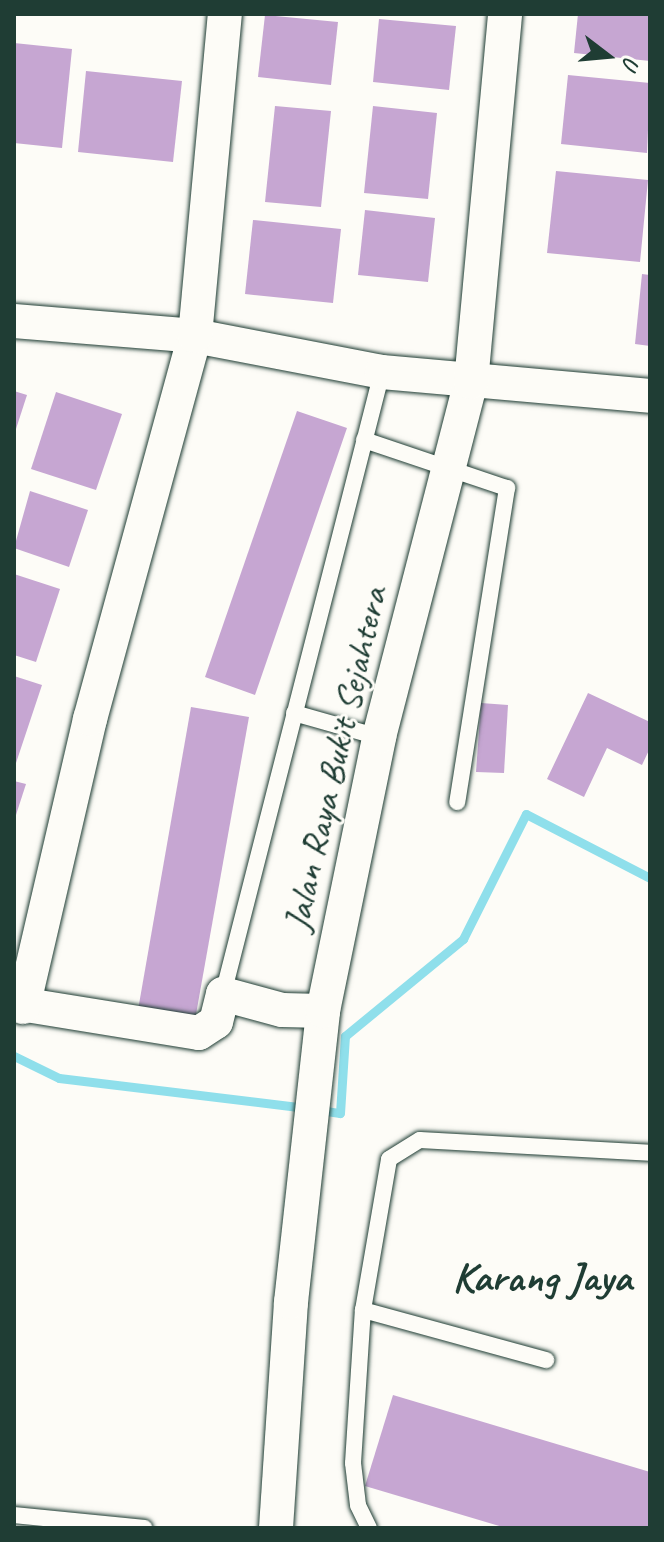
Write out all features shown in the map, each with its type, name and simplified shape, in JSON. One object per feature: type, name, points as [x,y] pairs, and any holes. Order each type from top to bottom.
[{"type":"street","points":[[225,14],[195,336],[90,719],[18,1005],[199,1033],[216,1022],[223,994],[321,1021]]},
{"type":"street","name":"Jalan Raya Bukit Sejahtera","points":[[276,1528],[291,1302],[321,1021],[379,737],[471,382],[505,14]]},
{"type":"street","points":[[14,321],[195,336],[382,372],[650,396]]},
{"type":"lane","points":[[223,994],[382,372]]},
{"type":"lane","points":[[364,440],[500,482],[508,495],[457,802]]},
{"type":"lane","points":[[294,713],[379,737]]},
{"type":"lane","points":[[369,1528],[358,1505],[353,1463],[363,1310],[389,1159],[407,1143],[420,1140],[650,1153]]},
{"type":"lane","points":[[363,1310],[546,1360]]},
{"type":"lane","points":[[14,1515],[144,1528]]},
{"type":"building","points":[[578,14],[650,14],[650,61],[574,53]]},
{"type":"building","points":[[265,15],[338,22],[331,85],[258,77]]},
{"type":"building","points":[[379,19],[456,26],[449,90],[373,82]]},
{"type":"building","points":[[14,43],[72,49],[62,148],[14,143]]},
{"type":"building","points":[[86,71],[182,81],[173,162],[78,152]]},
{"type":"building","points":[[568,75],[650,83],[647,153],[561,144]]},
{"type":"building","points":[[275,106],[331,111],[321,207],[265,202]]},
{"type":"building","points":[[373,106],[437,113],[428,199],[364,193]]},
{"type":"building","points":[[556,171],[648,180],[640,262],[547,253]]},
{"type":"building","points":[[365,210],[435,218],[428,282],[358,275]]},
{"type":"building","points":[[253,220],[341,229],[333,303],[245,294]]},
{"type":"building","points":[[642,274],[650,275],[650,346],[635,344]]},
{"type":"building","points":[[14,391],[27,395],[15,432],[14,432]]},
{"type":"building","points":[[56,392],[122,414],[96,490],[31,469]]},
{"type":"building","points":[[297,411],[347,428],[255,695],[205,677]]},
{"type":"building","points":[[30,491],[88,510],[69,567],[14,548]]},
{"type":"building","points":[[14,574],[60,589],[36,662],[14,655]]},
{"type":"building","points":[[14,676],[42,685],[15,766],[14,766]]},
{"type":"building","points":[[588,693],[650,722],[650,748],[642,765],[607,748],[584,797],[547,779]]},
{"type":"building","points":[[481,703],[508,705],[504,773],[476,772]]},
{"type":"building","points":[[191,707],[249,717],[195,1020],[138,1010]]},
{"type":"building","points":[[14,781],[26,784],[15,818],[14,818]]},
{"type":"building","points":[[393,1395],[650,1472],[650,1528],[506,1528],[365,1486]]},
{"type":"waterway","points":[[320,1110],[340,1113],[345,1036],[463,939],[526,814],[650,878]]},
{"type":"waterway","points":[[14,1056],[59,1078],[306,1108]]},
{"type":"district","name":"Karang Jaya","points":[[542,1278]]}]
